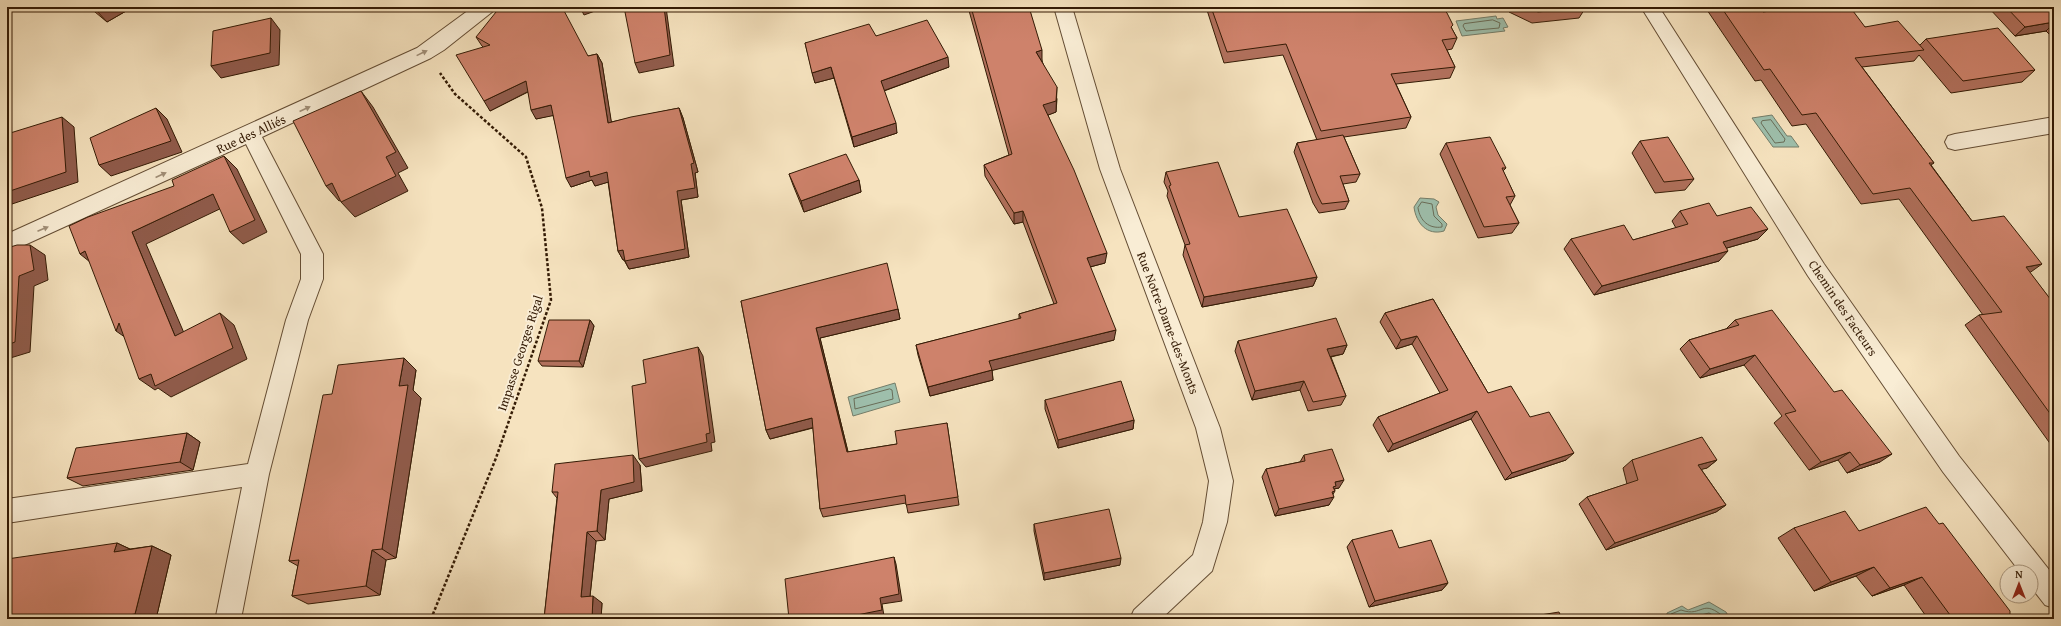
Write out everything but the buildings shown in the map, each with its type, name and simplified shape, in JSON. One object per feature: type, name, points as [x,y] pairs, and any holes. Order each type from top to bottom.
[{"type":"street","name":"Rue des Alliés","points":[[7,244],[251,134],[424,53],[437,46],[485,7]]},
{"type":"street","name":"Rue Notre-Dame-des-Monts","points":[[1063,7],[1110,169],[1208,428],[1221,481],[1215,522],[1203,562],[1143,619]]},
{"type":"street","name":"Chemin des Facteurs","points":[[1650,7],[1816,270],[1951,464],[2054,596]]},
{"type":"street","points":[[1954,142],[2054,125]]},
{"type":"street","points":[[229,616],[257,474],[297,320],[312,279],[312,254],[251,134]]},
{"type":"street","points":[[7,511],[257,474]]},
{"type":"path","name":"Impasse Georges Rigal","points":[[424,53],[455,94],[526,157],[542,208],[551,300],[496,458],[431,619]]},
{"type":"water","points":[[1496,16],[1497,19],[1503,18],[1508,27],[1503,28],[1505,31],[1462,36],[1456,21]]},
{"type":"water","points":[[1772,115],[1787,136],[1791,136],[1799,147],[1773,147],[1752,118]]},
{"type":"water","points":[[1420,198],[1434,199],[1439,202],[1436,207],[1438,215],[1447,224],[1444,231],[1432,232],[1423,227],[1420,223],[1414,207]]},
{"type":"water","points":[[895,383],[900,402],[853,416],[848,397]]},
{"type":"water","points":[[1709,602],[1726,612],[1730,619],[1667,619],[1667,613],[1682,606],[1688,610]]}]
